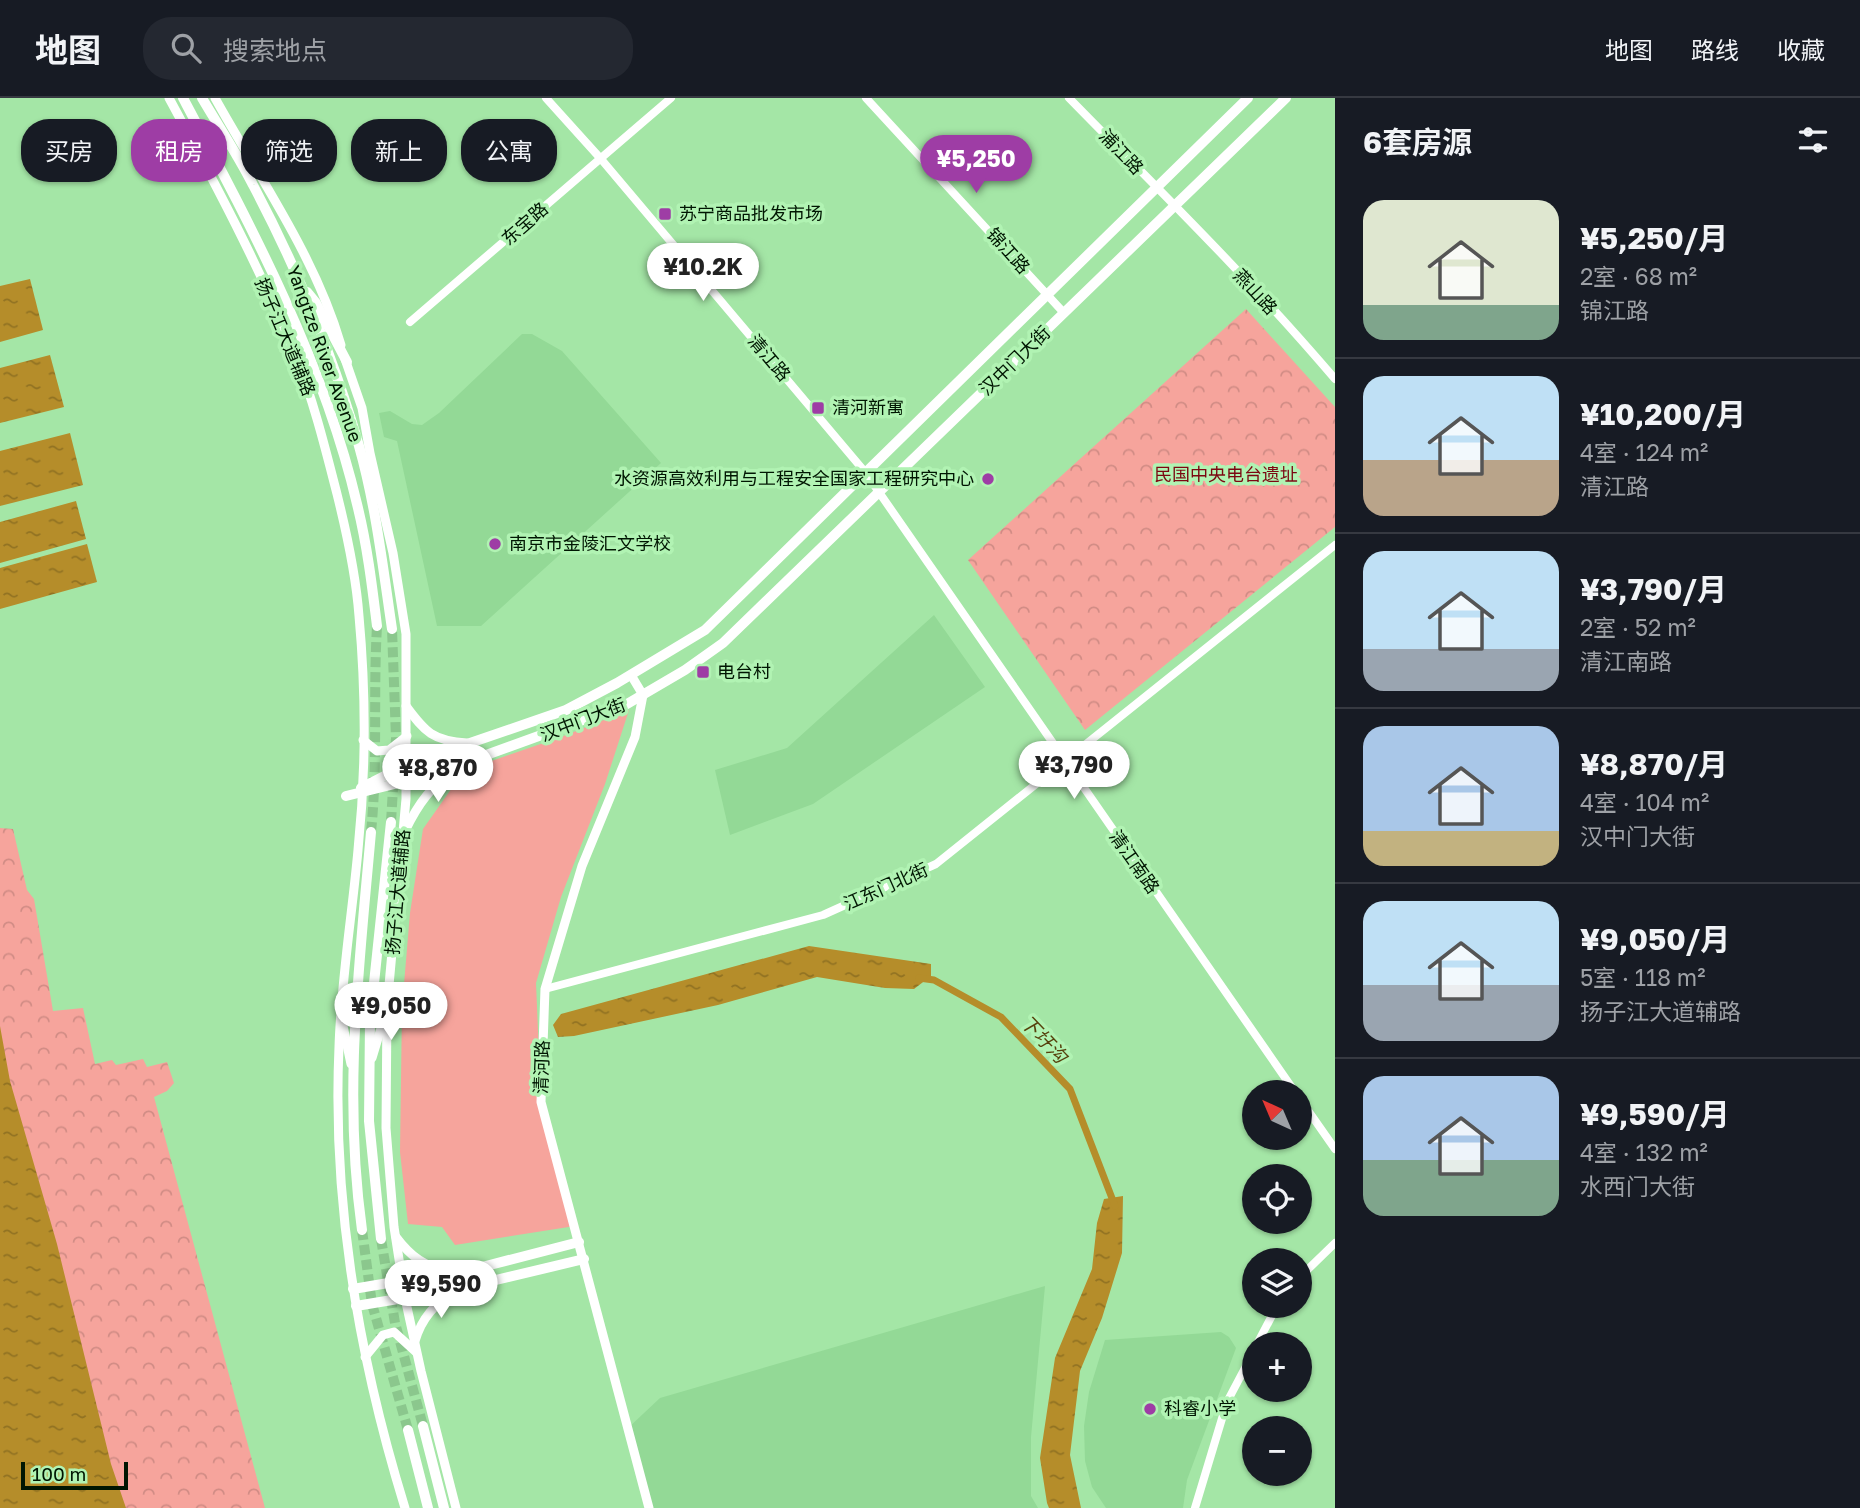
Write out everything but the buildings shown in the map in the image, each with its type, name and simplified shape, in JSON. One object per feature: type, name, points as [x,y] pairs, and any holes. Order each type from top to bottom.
[{"type":"highway","name":"Yangtze River Avenue","points":[[183,98],[273,272],[336,432],[357,503],[371,573],[377,626]]},
{"type":"highway","name":"Yangtze River Avenue","points":[[202,98],[251,182],[301,284],[341,388],[374,512],[392,629]]},
{"type":"highway","points":[[301,284],[316,303],[346,362]]},
{"type":"highway","points":[[303,345],[309,393]]},
{"type":"highway","points":[[381,1239],[369,1121],[370,1021],[391,822]]},
{"type":"highway","points":[[362,1230],[352,1110],[357,968],[371,832]]},
{"type":"highway","points":[[423,1426],[444,1508]]},
{"type":"highway","points":[[408,1430],[428,1508]]},
{"type":"main road","name":"扬子江大道辅路","points":[[169,98],[269,296],[309,393],[347,534],[359,615],[363,740],[359,849],[338,1047],[338,1156],[353,1289],[365,1357],[405,1508]]},
{"type":"main road","name":"扬子江大道辅路","points":[[215,98],[278,202],[336,326],[362,408],[393,553],[405,634],[407,736],[403,836],[387,1007],[386,1128],[395,1235],[404,1298],[456,1508]]},
{"type":"main road","name":"汉中门大街","points":[[362,790],[406,765],[566,710],[705,630],[1248,98]]},
{"type":"main road","name":"汉中门大街","points":[[362,790],[406,782],[588,720],[643,695],[723,643],[1286,98]]},
{"type":"main road","points":[[631,675],[643,695]]},
{"type":"main road","name":"清河路","points":[[643,695],[635,737],[582,866],[545,989],[541,1102],[649,1508]]},
{"type":"main road","points":[[406,706],[424,730],[448,742],[472,743]]},
{"type":"main road","points":[[363,740],[377,751],[389,750],[407,736]]},
{"type":"main road","points":[[403,836],[416,808],[433,786],[461,764]]},
{"type":"main road","points":[[370,1070],[387,1007]]},
{"type":"main road","points":[[341,1014],[353,1074]]},
{"type":"main road","points":[[395,1235],[409,1254],[429,1268],[451,1272]]},
{"type":"main road","points":[[353,1289],[451,1272],[579,1242]]},
{"type":"main road","points":[[356,1307],[454,1290],[584,1259]]},
{"type":"main road","points":[[365,1357],[383,1335],[394,1332],[415,1347],[419,1328],[432,1307],[454,1290]]},
{"type":"street","name":"清江路","points":[[547,98],[880,492]]},
{"type":"street","name":"东宝路","points":[[410,322],[671,98]]},
{"type":"street","name":"锦江路","points":[[866,98],[1064,313]]},
{"type":"street","name":"浦江路","points":[[1069,98],[1174,206]]},
{"type":"street","name":"燕山路","points":[[1174,206],[1335,379]]},
{"type":"street","name":"清江南路","points":[[880,492],[1287,1080]]},
{"type":"street","name":"江东门北街","points":[[545,989],[823,915],[936,864],[1335,545]]},
{"type":"street","points":[[1312,1117],[1335,1149]]},
{"type":"street","points":[[1312,1266],[1335,1243]]},
{"type":"street","points":[[1195,1508],[1227,1402],[1242,1374]]},
{"type":"shaded area","name":"南京市金陵汇文学校","points":[[522,334],[532,334],[562,351],[661,463],[481,626],[437,626],[397,441],[384,437],[379,413],[390,411],[412,424],[422,425],[439,413]]},
{"type":"shaded area","points":[[934,615],[985,687],[813,804],[730,835],[715,770],[787,748]]},
{"type":"shaded area","points":[[1045,1286],[1031,1437],[1031,1496],[1038,1508],[650,1508],[627,1429],[660,1398]]},
{"type":"shaded area","name":"科睿小学","points":[[1221,1332],[1229,1337],[1236,1348],[1187,1480],[1183,1508],[1106,1508],[1092,1487],[1085,1461],[1084,1426],[1089,1392],[1105,1340]]},
{"type":"green space","name":"民国中央电台遗址","points":[[1246,309],[1335,407],[1335,527],[1085,730],[968,560]]},
{"type":"green space","points":[[629,710],[605,784],[561,897],[536,983],[541,1102],[575,1226],[455,1245],[442,1227],[408,1224],[400,1152],[402,1008],[410,913],[423,829],[459,778],[477,766]]},
{"type":"green space","points":[[0,828],[13,829],[27,890],[34,899],[53,1011],[83,1008],[95,1064],[112,1060],[116,1065],[143,1059],[147,1067],[167,1062],[174,1083],[167,1091],[154,1097],[265,1508],[104,1508],[0,1088]]},
{"type":"water","points":[[30,279],[43,330],[0,342],[0,286]]},
{"type":"water","points":[[50,355],[64,407],[0,423],[0,368]]},
{"type":"water","points":[[70,433],[83,485],[0,506],[0,451]]},
{"type":"water","points":[[76,501],[86,539],[0,563],[0,522]]},
{"type":"water","points":[[87,544],[97,582],[0,609],[0,568]]},
{"type":"water","points":[[809,946],[931,964],[931,976],[914,989],[885,988],[817,977],[718,1005],[574,1036],[558,1037],[553,1025],[561,1014]]},
{"type":"water","points":[[0,1026],[10,1081],[57,1244],[111,1464],[126,1508],[0,1508]]},
{"type":"water","points":[[1123,1196],[1122,1253],[1102,1318],[1080,1371],[1070,1455],[1081,1508],[1049,1508],[1040,1458],[1055,1358],[1092,1269],[1097,1223],[1104,1199]]},
{"type":"waterway","name":"下圩沟","points":[[919,978],[934,980],[1001,1017],[1070,1089],[1115,1206]]},
{"type":"tunnel","points":[[371,832],[377,626]]},
{"type":"tunnel","points":[[391,822],[396,738],[392,629]]},
{"type":"tunnel","points":[[362,1230],[372,1304],[408,1430]]},
{"type":"tunnel","points":[[381,1239],[395,1323],[423,1426]]},
{"type":"place","name":"苏宁商品批发市场","points":[[665,214]]},
{"type":"place","name":"清河新寓","points":[[818,408]]},
{"type":"place","name":"水资源高效利用与工程安全国家工程研究中心","points":[[988,479]]},
{"type":"place","name":"南京市金陵汇文学校","points":[[495,544]]},
{"type":"place","name":"电台村","points":[[703,672]]},
{"type":"place","name":"科睿小学","points":[[1150,1409]]}]
